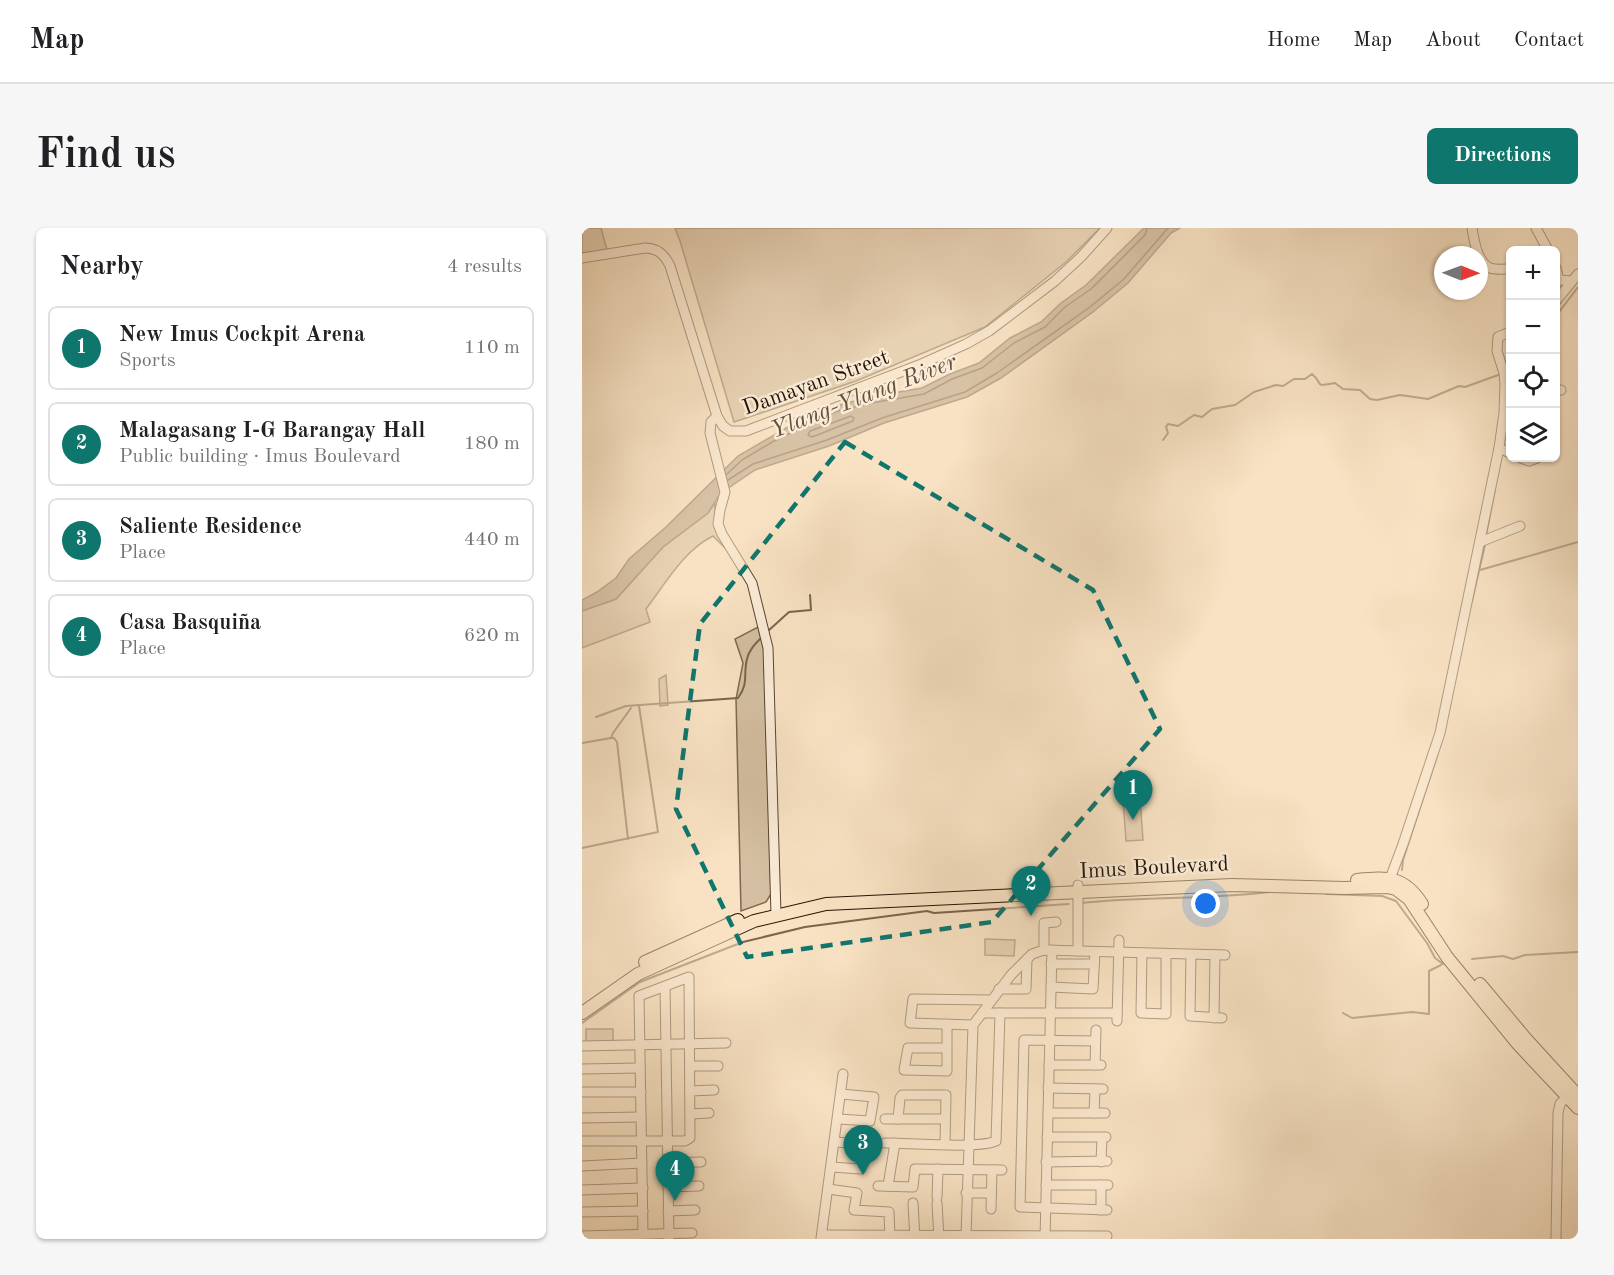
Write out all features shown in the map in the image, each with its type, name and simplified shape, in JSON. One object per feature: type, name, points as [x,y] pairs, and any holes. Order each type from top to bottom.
[{"type":"main road","name":"Imus Boulevard","points":[[582,1013],[638,974],[776,910],[809,899],[847,895],[1078,889],[1232,878],[1344,881],[1378,877],[1389,883]]},
{"type":"main road","points":[[1389,883],[1400,882],[1414,893],[1453,953],[1573,1094],[1578,1108]]},
{"type":"main road","name":"Imus Boulevard","points":[[582,1005],[635,967],[753,913],[776,910]]},
{"type":"street","name":"Damayan Street","points":[[582,258],[650,248],[665,256],[717,416],[723,426],[730,431],[746,431],[919,365],[966,344],[989,331],[1055,280],[1081,257],[1107,228]]},
{"type":"street","points":[[1472,228],[1474,246],[1485,263],[1490,268],[1506,269]]},
{"type":"street","points":[[1536,228],[1546,246]]},
{"type":"street","points":[[1560,280],[1575,278]]},
{"type":"street","points":[[1557,300],[1575,278]]},
{"type":"street","points":[[1506,334],[1498,337],[1496,343],[1506,386]]},
{"type":"street","points":[[1389,883],[1440,733],[1499,448],[1506,400]]},
{"type":"street","points":[[717,416],[711,422],[710,433],[725,492],[718,518],[719,529],[752,583],[768,648],[776,910]]},
{"type":"street","points":[[1499,448],[1506,451]]},
{"type":"street","points":[[1480,542],[1520,526]]},
{"type":"street","points":[[1078,889],[1078,951]]},
{"type":"street","points":[[1045,1237],[1052,964],[1044,923],[1056,922]]},
{"type":"street","points":[[982,1013],[1050,1013],[1117,1017],[1119,940]]},
{"type":"street","points":[[966,1236],[973,1025],[999,989],[1032,954],[1048,950],[1226,955]]},
{"type":"street","points":[[1051,987],[1093,989],[1095,952]]},
{"type":"street","points":[[1142,953],[1141,1013],[1166,1014],[1166,954]]},
{"type":"street","points":[[1191,954],[1190,1016],[1218,1018],[1215,955]]},
{"type":"street","points":[[999,989],[1026,989],[1027,959]]},
{"type":"street","points":[[1052,964],[1094,964]]},
{"type":"street","points":[[582,1141],[642,1140],[685,1141],[690,1138],[689,977],[639,996],[641,1117],[642,1140],[643,1188],[643,1234]]},
{"type":"street","points":[[665,987],[669,1236]]},
{"type":"street","points":[[973,1025],[910,1023],[913,999],[991,1000]]},
{"type":"street","points":[[991,1209],[997,1170],[915,1169],[913,1187],[883,1186],[890,1143],[989,1144],[996,1141],[1000,1013]]},
{"type":"street","points":[[946,1048],[908,1048],[904,1070],[947,1071],[947,1024]]},
{"type":"street","points":[[1049,1065],[1098,1065],[1096,1030]]},
{"type":"street","points":[[1046,1185],[1105,1185],[1104,1210],[1020,1207],[1024,1040],[1095,1041]]},
{"type":"street","points":[[582,1046],[726,1043]]},
{"type":"street","points":[[690,1066],[718,1066]]},
{"type":"street","points":[[582,1070],[640,1068]]},
{"type":"street","points":[[843,1074],[822,1237],[1107,1236]]},
{"type":"street","points":[[1048,1088],[1099,1089],[1094,1113]]},
{"type":"street","points":[[690,1091],[714,1090]]},
{"type":"street","points":[[582,1092],[641,1092]]},
{"type":"street","points":[[838,1119],[870,1120],[874,1097],[841,1094]]},
{"type":"street","points":[[898,1119],[900,1098],[905,1094],[946,1095],[945,1144]]},
{"type":"street","points":[[1556,1239],[1558,1113],[1560,1104],[1573,1094]]},
{"type":"street","points":[[690,1114],[709,1113]]},
{"type":"street","points":[[1048,1113],[1105,1113]]},
{"type":"street","points":[[582,1118],[641,1117]]},
{"type":"street","points":[[885,1119],[945,1119]]},
{"type":"street","points":[[1046,1162],[1104,1162],[1104,1137],[1047,1137]]},
{"type":"street","points":[[831,1167],[861,1169],[865,1144],[834,1142]]},
{"type":"street","points":[[668,1163],[701,1162]]},
{"type":"street","points":[[582,1166],[642,1163]]},
{"type":"street","points":[[938,1169],[939,1237]]},
{"type":"street","points":[[668,1187],[699,1186]]},
{"type":"street","points":[[582,1190],[643,1188]]},
{"type":"street","points":[[828,1189],[857,1193],[854,1210],[889,1212],[890,1237]]},
{"type":"street","points":[[966,1193],[992,1193]]},
{"type":"street","points":[[913,1203],[915,1237]]},
{"type":"street","points":[[668,1211],[695,1210]]},
{"type":"street","points":[[582,1212],[643,1211]]},
{"type":"street","points":[[582,1236],[643,1234],[669,1236],[693,1233]]},
{"type":"highlighted area","points":[[845,442],[1093,590],[1160,729],[992,922],[747,957],[676,809],[700,624]]},
{"type":"shaded area","points":[[582,228],[601,228],[607,250],[582,253]]},
{"type":"shaded area","points":[[675,228],[1100,228],[1066,262],[985,327],[856,381],[734,422]]},
{"type":"shaded area","points":[[715,503],[715,527],[731,554],[713,536],[703,542],[676,568],[646,609],[650,622],[582,648],[582,611],[616,599],[663,547],[708,513]]},
{"type":"shaded area","points":[[758,627],[764,650],[771,894],[766,902],[741,911],[736,699],[743,663],[735,639]]},
{"type":"shaded area","points":[[666,675],[668,705],[660,706],[659,679]]},
{"type":"shaded area","points":[[1140,799],[1143,840],[1126,841],[1123,800]]},
{"type":"shaded area","points":[[985,939],[1015,940],[1014,956],[985,955]]},
{"type":"shaded area","points":[[586,1029],[613,1029],[613,1044],[586,1044]]},
{"type":"water","points":[[1144,228],[1180,228],[1171,233],[1128,283],[1093,312],[1001,378],[967,397],[884,423],[829,446],[755,470],[727,489],[718,497],[708,513],[663,547],[616,599],[582,611],[582,600],[616,578],[629,559],[666,527],[738,456],[795,423],[836,406],[870,397],[922,388],[979,363],[1010,338],[1041,322],[1061,303],[1086,285]]},
{"type":"waterway","points":[[1560,311],[1578,287]]},
{"type":"waterway","points":[[1163,440],[1168,433],[1166,427],[1168,424],[1178,426],[1194,415],[1202,417],[1212,409],[1235,405],[1254,392],[1276,385],[1283,386],[1294,379],[1305,379],[1312,374],[1321,385],[1335,383],[1343,389],[1360,390],[1370,399],[1377,400],[1400,395],[1428,399],[1459,386],[1465,387],[1501,374]]},
{"type":"waterway","points":[[1486,536],[1495,489]]},
{"type":"waterway","points":[[1480,570],[1578,542]]},
{"type":"waterway","points":[[1472,601],[1485,545]]},
{"type":"waterway","points":[[768,631],[789,612],[811,610],[810,595]]},
{"type":"waterway","points":[[596,717],[626,706],[738,698],[745,683],[748,656],[752,647],[761,638]]},
{"type":"waterway","points":[[582,848],[658,832],[639,706]]},
{"type":"waterway","points":[[582,743],[611,738],[631,708]]},
{"type":"waterway","points":[[611,738],[617,742],[628,839]]},
{"type":"waterway","points":[[1402,870],[1403,860],[1438,753]]},
{"type":"waterway","points":[[1081,903],[1269,892]]},
{"type":"waterway","points":[[1326,894],[1382,896],[1396,901],[1427,943],[1435,958],[1443,964]]},
{"type":"waterway","points":[[582,1023],[640,982],[743,942],[805,927],[927,911],[934,913],[1069,904]]},
{"type":"waterway","points":[[1472,959],[1503,956],[1513,959],[1525,955],[1578,952]]},
{"type":"waterway","points":[[1343,1013],[1352,1018],[1412,1012],[1429,1014],[1429,971],[1441,965]]},
{"type":"place","name":"New Imus Cockpit Arena","points":[[1133,820]]},
{"type":"place","name":"Malagasang I-G Barangay Hall","points":[[1031,916]]},
{"type":"place","name":"Saliente Residence","points":[[863,1175]]},
{"type":"place","name":"Casa Basquiña","points":[[675,1201]]},
{"type":"water label","name":"Ylang-Ylang River","points":[[864,397]]}]
